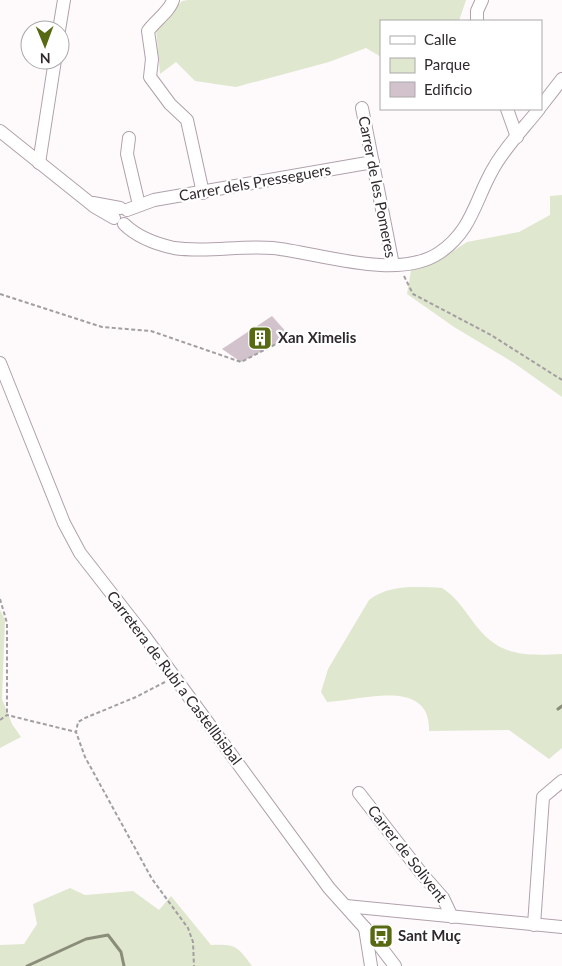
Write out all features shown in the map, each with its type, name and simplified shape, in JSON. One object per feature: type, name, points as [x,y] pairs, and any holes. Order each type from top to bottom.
[{"type":"street","points":[[61,20],[64,0]]},
{"type":"street","points":[[172,0],[171,7],[157,19],[148,31],[152,59],[150,77],[170,104],[186,120],[203,193]]},
{"type":"street","points":[[476,20],[477,10],[482,0]]},
{"type":"street","points":[[38,162],[53,70]]},
{"type":"street","points":[[542,105],[562,79]]},
{"type":"street","points":[[550,94],[562,101]]},
{"type":"street","name":"Carrer de les Pomeres","points":[[362,108],[372,162],[396,265]]},
{"type":"street","points":[[506,110],[517,137]]},
{"type":"street","points":[[0,131],[90,203],[127,214],[140,236],[175,248],[271,248],[396,265],[438,254],[460,236],[469,222],[494,167],[538,110]]},
{"type":"street","points":[[127,214],[133,187],[127,154],[129,138]]},
{"type":"street","name":"Carrer dels Presseguers","points":[[127,214],[154,200],[203,193],[372,162]]},
{"type":"street","name":"Carretera de Rubí a Castellbisbal","points":[[0,363],[64,523],[80,553],[174,677],[323,881],[392,961]]},
{"type":"street","points":[[534,925],[544,797],[562,781]]},
{"type":"street","name":"Carrer de Solivent","points":[[359,792],[422,874],[443,898],[452,917]]},
{"type":"street","points":[[346,906],[562,927]]},
{"type":"street","points":[[365,928],[371,965],[392,961]]},
{"type":"path","points":[[396,265],[413,294],[491,335],[562,380]]},
{"type":"path","points":[[0,294],[102,327],[152,331],[241,362],[278,343],[288,334]]},
{"type":"path","points":[[0,599],[7,623],[7,715]]},
{"type":"path","points":[[174,677],[136,697],[85,718],[78,722],[76,732],[85,757],[152,879],[188,928],[193,942],[194,966]]},
{"type":"path","points":[[0,720],[7,715],[76,732]]},
{"type":"green space","points":[[466,0],[459,20],[380,20],[380,56],[366,48],[329,62],[236,87],[195,81],[176,62],[160,74],[156,29],[182,1]]},
{"type":"green space","points":[[562,195],[562,397],[514,363],[454,327],[407,294],[411,270],[436,262],[467,242],[519,232],[550,215],[550,196]]},
{"type":"green space","points":[[413,587],[442,588],[458,602],[481,631],[500,647],[522,654],[562,654],[562,748],[549,759],[509,730],[429,731],[427,714],[418,703],[406,697],[374,696],[327,702],[321,692],[328,669],[369,600],[386,591],[395,589]]},
{"type":"green space","points":[[0,610],[5,620],[2,699],[12,724],[21,737],[0,748]]},
{"type":"green space","points":[[70,888],[85,895],[133,891],[159,910],[171,896],[211,945],[226,945],[239,950],[252,966],[0,966],[0,945],[24,944],[37,924],[33,904]]},
{"type":"building","name":"Xan Ximelis","points":[[272,316],[288,334],[278,343],[241,362],[222,349]]},
{"type":"waterway","points":[[558,709],[562,706]]},
{"type":"waterway","points":[[27,966],[86,939],[108,935],[121,952],[124,966]]},
{"type":"place","name":"Xan Ximelis","points":[[260,338]]},
{"type":"place","name":"Sant Muç","points":[[381,936]]}]
